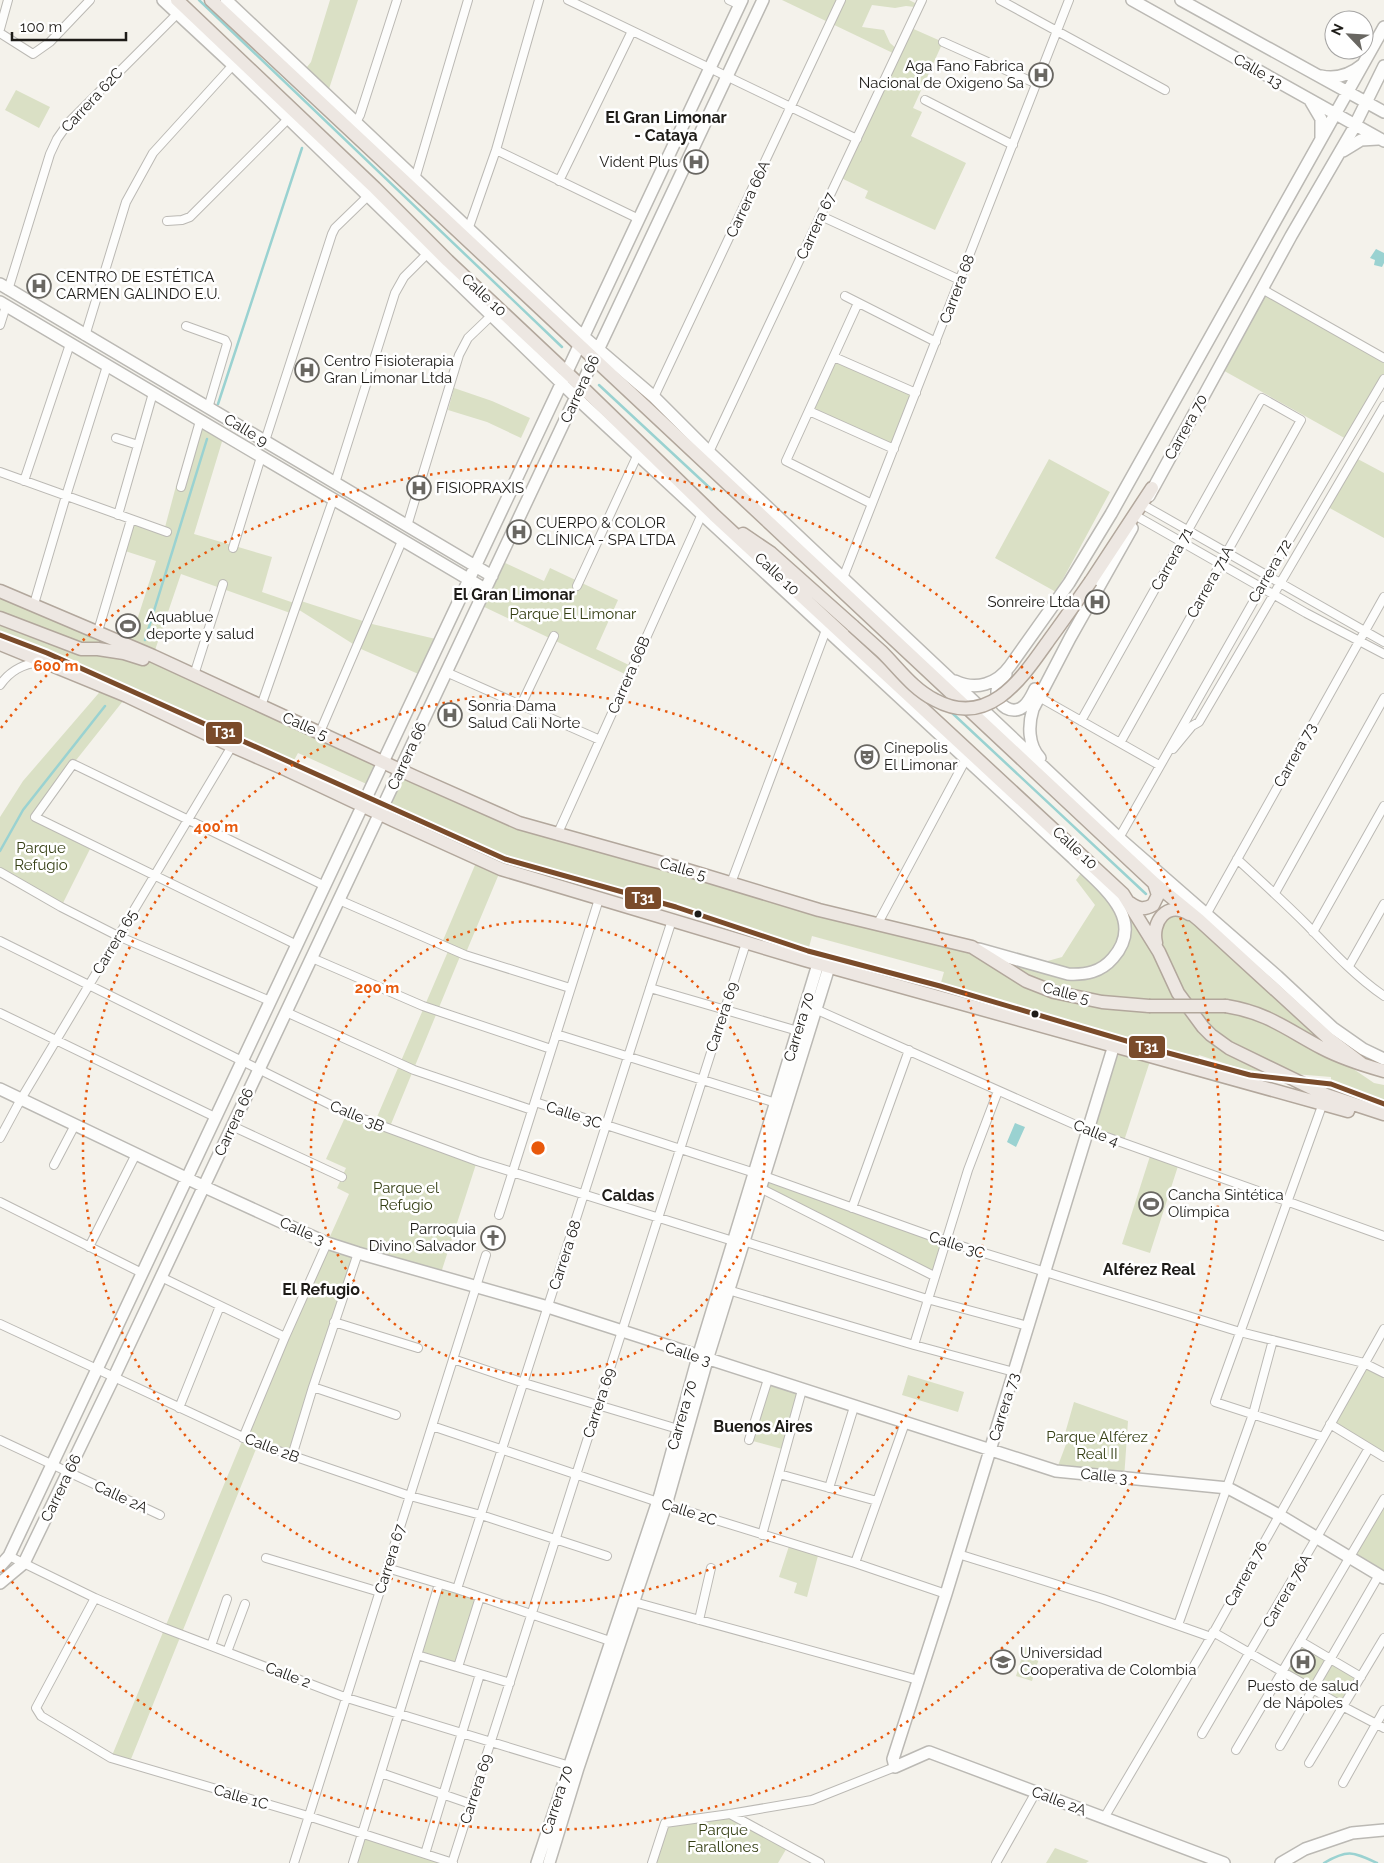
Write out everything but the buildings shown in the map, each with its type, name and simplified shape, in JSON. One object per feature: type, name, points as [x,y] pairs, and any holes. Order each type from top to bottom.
[{"type":"main road","name":"Calle 10","points":[[178,0],[210,38],[708,515],[886,681],[1035,815],[1109,886],[1130,903],[1159,952],[1178,993],[1203,1027],[1219,1042],[1326,1094],[1384,1114]]},
{"type":"main road","name":"Calle 10","points":[[211,0],[351,122],[596,354],[778,532],[1092,826],[1154,883],[1203,917],[1328,1038],[1362,1064]]},
{"type":"main road","points":[[708,515],[771,553],[882,652],[912,684],[935,701],[952,707],[973,708],[994,701],[1014,686],[1091,581],[1152,488]]},
{"type":"main road","points":[[751,505],[765,504]]},
{"type":"main road","points":[[777,516],[778,532]]},
{"type":"main road","name":"Calle 5","points":[[0,591],[98,631],[519,823],[877,925],[972,947],[1012,973],[1040,987],[1074,997],[1102,1002],[1149,1006],[1226,1006],[1244,1009],[1269,1018],[1323,1049],[1384,1071]]},
{"type":"main road","points":[[0,618],[81,649],[124,653],[194,675]]},
{"type":"main road","points":[[884,631],[902,633],[902,648]]},
{"type":"main road","points":[[0,642],[128,696],[287,770]]},
{"type":"main road","points":[[0,642],[129,693],[362,806],[501,869],[746,943],[1384,1121]]},
{"type":"main road","points":[[1072,807],[1091,810],[1092,826]]},
{"type":"main road","points":[[1130,903],[1142,909],[1153,905],[1158,895],[1154,883]]},
{"type":"main road","points":[[1159,952],[1155,940],[1155,926],[1158,919],[1164,914],[1171,910],[1179,910],[1203,917]]},
{"type":"street","points":[[8,0],[0,31],[33,54],[50,42],[90,0]]},
{"type":"street","name":"Calle 10","points":[[163,0],[177,14],[210,38],[233,66],[288,119],[303,127],[368,196],[427,254],[444,264],[491,316],[564,377]]},
{"type":"street","name":"Calle 10","points":[[226,0],[351,122],[469,227],[482,247]]},
{"type":"street","points":[[351,122],[360,115],[396,0]]},
{"type":"street","points":[[415,179],[468,0]]},
{"type":"street","points":[[469,227],[496,150],[539,0]]},
{"type":"street","points":[[568,0],[857,139]]},
{"type":"street","points":[[729,0],[741,3]]},
{"type":"street","name":"Carrera 66","points":[[0,1583],[24,1564],[312,958],[763,0]]},
{"type":"street","name":"Carrera 66A","points":[[654,397],[841,0]]},
{"type":"street","name":"Carrera 67","points":[[709,452],[922,0]]},
{"type":"street","points":[[1000,0],[1165,90]]},
{"type":"street","name":"Carrera 68","points":[[843,578],[1069,0]]},
{"type":"street","name":"Calle 13","points":[[1132,0],[1384,140]]},
{"type":"street","name":"Calle 13","points":[[1181,0],[1384,112]]},
{"type":"street","name":"Carrera 66","points":[[0,1566],[9,1556],[741,3]]},
{"type":"street","name":"Carrera 62C","points":[[4,287],[41,179],[57,139],[69,122],[177,14]]},
{"type":"street","name":"Carrera 70","points":[[946,674],[963,684],[978,686],[993,682],[1010,666],[1064,591],[1107,522],[1384,27]]},
{"type":"street","points":[[559,181],[632,31]]},
{"type":"street","points":[[943,42],[1037,84]]},
{"type":"street","points":[[1316,74],[1329,77],[1342,76],[1354,71],[1365,62]]},
{"type":"street","points":[[85,336],[126,202],[153,153],[233,66]]},
{"type":"street","points":[[1384,66],[1384,91]]},
{"type":"street","name":"Carrera 70","points":[[1067,788],[1037,754],[1034,748],[1030,734],[1030,720],[1039,697],[1291,236],[1368,102],[1384,66]]},
{"type":"street","points":[[1303,96],[1314,106],[1321,119],[1322,136],[1319,144]]},
{"type":"street","points":[[925,100],[1013,145]]},
{"type":"street","points":[[167,221],[182,220],[190,217],[288,119]]},
{"type":"street","points":[[1339,154],[1360,140],[1372,138],[1384,140]]},
{"type":"street","points":[[496,150],[639,219]]},
{"type":"street","points":[[265,442],[332,234],[335,228],[368,196]]},
{"type":"street","points":[[821,216],[960,280]]},
{"type":"street","points":[[1272,227],[1278,222],[1286,222],[1292,228],[1291,236]]},
{"type":"street","points":[[336,483],[395,293],[404,278],[427,254]]},
{"type":"street","name":"Calle 9","points":[[4,287],[492,576]]},
{"type":"street","points":[[1262,289],[1384,358]]},
{"type":"street","points":[[845,296],[936,342]]},
{"type":"street","points":[[858,303],[786,461],[872,504]]},
{"type":"street","points":[[0,325],[3,304]]},
{"type":"street","name":"Calle 9","points":[[3,304],[485,589]]},
{"type":"street","points":[[407,526],[459,355],[468,338],[491,316]]},
{"type":"street","points":[[186,326],[225,340],[227,344],[208,408]]},
{"type":"street","points":[[24,481],[70,344]]},
{"type":"street","name":"Calle 10","points":[[596,354],[654,397],[709,452],[1203,917],[1333,1028],[1363,1049],[1384,1059]]},
{"type":"street","points":[[834,357],[916,393]]},
{"type":"street","points":[[34,604],[66,496],[112,369],[147,372]]},
{"type":"street","name":"Carrera 72","points":[[1119,838],[1261,587],[1384,379]]},
{"type":"street","points":[[165,383],[179,408]]},
{"type":"street","name":"Calle 10","points":[[579,391],[638,454],[708,515],[826,630],[871,667]]},
{"type":"street","points":[[118,515],[153,393]]},
{"type":"street","name":"Carrera 71A","points":[[1120,743],[1301,420],[1262,398]]},
{"type":"street","name":"Carrera 71","points":[[1081,721],[1262,398]]},
{"type":"street","name":"Carrera 72","points":[[1159,765],[1192,726],[1199,722],[1384,406]]},
{"type":"street","points":[[809,411],[894,450]]},
{"type":"street","points":[[181,487],[200,421]]},
{"type":"street","points":[[116,438],[138,445]]},
{"type":"street","points":[[577,586],[638,454]]},
{"type":"street","points":[[233,548],[261,457]]},
{"type":"street","points":[[0,472],[167,532]]},
{"type":"street","points":[[261,706],[333,500]]},
{"type":"street","points":[[1145,506],[1384,642]]},
{"type":"street","name":"Carrera 66B","points":[[557,835],[600,740],[708,515]]},
{"type":"street","points":[[1138,518],[1359,642],[1384,654]]},
{"type":"street","points":[[98,631],[131,520]]},
{"type":"street","points":[[320,732],[402,541]]},
{"type":"street","points":[[194,675],[222,584]]},
{"type":"street","name":"Carrera 73","points":[[1203,917],[1384,597]]},
{"type":"street","points":[[731,883],[826,630]]},
{"type":"street","points":[[522,705],[554,636]]},
{"type":"street","points":[[1010,666],[998,689],[997,695],[1002,706],[1014,710],[1025,706],[1057,648],[1070,638]]},
{"type":"street","points":[[0,685],[7,676],[18,668],[31,663],[44,662]]},
{"type":"street","points":[[446,672],[600,740]]},
{"type":"street","name":"Calle 10","points":[[886,681],[966,759],[1035,815]]},
{"type":"street","points":[[1039,697],[1159,765]]},
{"type":"street","points":[[1275,893],[1384,698]]},
{"type":"street","name":"Carrera 65","points":[[0,1138],[21,1099],[232,746]]},
{"type":"street","points":[[877,925],[966,759]]},
{"type":"street","points":[[297,945],[154,877],[35,817],[73,764],[325,886]]},
{"type":"street","points":[[1314,932],[1384,806]]},
{"type":"street","points":[[1237,859],[1275,893],[1348,966],[1384,996]]},
{"type":"street","points":[[0,872],[61,907],[118,936],[270,1001]]},
{"type":"street","name":"Calle 10","points":[[972,947],[1060,972],[1080,975],[1092,973],[1113,958],[1118,951],[1124,934],[1122,913],[1109,886]]},
{"type":"street","points":[[499,1215],[599,899]]},
{"type":"street","points":[[339,900],[465,955],[570,988]]},
{"type":"street","points":[[1348,966],[1384,904]]},
{"type":"street","name":"Carrera 68","points":[[457,1589],[672,920]]},
{"type":"street","name":"Calle 3B","points":[[0,942],[347,1113],[477,1161],[658,1218],[927,1299],[1028,1326]]},
{"type":"street","name":"Carrera 69","points":[[453,1863],[746,943]]},
{"type":"street","points":[[312,958],[423,1006],[551,1049]]},
{"type":"street","name":"Carrera 70","points":[[549,1863],[573,1767],[610,1642],[662,1504],[678,1430],[759,1175],[816,1009],[824,965]]},
{"type":"street","name":"Carrera 70","points":[[537,1863],[634,1602],[702,1358],[728,1290],[738,1241],[760,1188],[759,1175],[776,1103],[798,1031],[824,965]]},
{"type":"street","points":[[650,988],[798,1031]]},
{"type":"street","name":"Calle 4","points":[[816,1009],[1087,1130],[1384,1236]]},
{"type":"street","name":"Calle 3C","points":[[286,1012],[414,1070],[534,1106],[606,1125],[759,1175],[945,1241],[1045,1273],[1240,1332],[1364,1362],[1384,1373]]},
{"type":"street","points":[[0,1013],[215,1117]]},
{"type":"street","points":[[556,1034],[776,1103]]},
{"type":"street","name":"Carrera 73","points":[[895,1768],[893,1759],[946,1594],[1114,1045]]},
{"type":"street","points":[[852,1208],[909,1050]]},
{"type":"street","name":"Calle 3","points":[[0,1089],[328,1243],[548,1308],[1056,1471],[1228,1488],[1279,1515],[1382,1576]]},
{"type":"street","points":[[914,1345],[968,1170],[998,1091]]},
{"type":"street","points":[[1323,1103],[1214,1402],[1323,1437]]},
{"type":"street","points":[[54,1165],[75,1125]]},
{"type":"street","points":[[232,1126],[342,1177]]},
{"type":"street","points":[[90,1247],[136,1154]]},
{"type":"street","points":[[760,1188],[934,1276]]},
{"type":"street","points":[[0,1202],[142,1273]]},
{"type":"street","points":[[243,1438],[285,1337],[328,1243]]},
{"type":"street","points":[[292,1456],[358,1253]]},
{"type":"street","name":"Carrera 67","points":[[294,1863],[486,1255]]},
{"type":"street","points":[[161,1277],[285,1337]]},
{"type":"street","points":[[728,1290],[914,1345],[1014,1372]]},
{"type":"street","points":[[180,1408],[220,1306]]},
{"type":"street","points":[[334,1322],[418,1348]]},
{"type":"street","name":"Calle 2B","points":[[0,1324],[243,1438],[410,1496],[481,1515],[608,1556]]},
{"type":"street","name":"Carrera 76","points":[[1104,1818],[1212,1635],[1384,1329]]},
{"type":"street","points":[[1178,1625],[1253,1414],[1273,1340]]},
{"type":"street","points":[[453,1359],[524,1383],[678,1430]]},
{"type":"street","points":[[749,1440],[768,1379]]},
{"type":"street","points":[[313,1387],[396,1415]]},
{"type":"street","points":[[762,1535],[802,1390]]},
{"type":"street","points":[[829,1488],[854,1406]]},
{"type":"street","points":[[855,1563],[906,1423]]},
{"type":"street","points":[[1330,1424],[1384,1457]]},
{"type":"street","name":"Calle 2C","points":[[432,1426],[662,1504],[855,1563],[946,1594]]},
{"type":"street","name":"Calle 2A","points":[[0,1440],[160,1515]]},
{"type":"street","name":"Carrera 76A","points":[[1202,1734],[1369,1448]]},
{"type":"street","points":[[779,1474],[877,1501]]},
{"type":"street","points":[[1236,1750],[1384,1499]]},
{"type":"street","points":[[958,1554],[1212,1635],[1251,1653],[1384,1728]]},
{"type":"street","name":"Calle 2","points":[[9,1556],[95,1598],[164,1628],[347,1698],[573,1767]]},
{"type":"street","points":[[266,1558],[380,1592]]},
{"type":"street","points":[[387,1568],[457,1589],[610,1642]]},
{"type":"street","points":[[700,1620],[711,1568]]},
{"type":"street","points":[[1280,1746],[1330,1659],[1382,1576]]},
{"type":"street","points":[[353,1863],[439,1584]]},
{"type":"street","points":[[458,1667],[480,1597]]},
{"type":"street","name":"Calle 1C","points":[[95,1598],[36,1708],[40,1716],[111,1758],[308,1816],[453,1863]]},
{"type":"street","points":[[211,1646],[226,1600]]},
{"type":"street","points":[[634,1602],[918,1680]]},
{"type":"street","points":[[227,1652],[245,1604]]},
{"type":"street","points":[[1310,1763],[1384,1638]]},
{"type":"street","points":[[1300,1641],[1361,1677]]},
{"type":"street","points":[[417,1655],[510,1683]]},
{"type":"street","points":[[425,1854],[480,1674]]},
{"type":"street","points":[[1343,1782],[1384,1710]]},
{"type":"street","name":"Calle 2A","points":[[895,1768],[930,1752],[1224,1863]]},
{"type":"street","points":[[652,1863],[664,1823],[812,1800],[895,1768]]},
{"type":"street","points":[[382,1772],[471,1804]]},
{"type":"street","points":[[996,1863],[1036,1792]]},
{"type":"street","points":[[730,1814],[820,1863]]},
{"type":"street","points":[[1281,1863],[1305,1849],[1352,1833],[1384,1830]]},
{"type":"green space","points":[[330,0],[358,0],[327,95],[303,72],[311,62]]},
{"type":"green space","points":[[782,0],[909,0],[919,5],[895,8],[872,5],[862,27],[884,30],[890,43],[898,50],[909,27],[943,42],[913,108],[922,112],[911,136],[966,163],[935,230],[865,198],[868,191],[839,177],[897,55]]},
{"type":"green space","points":[[16,90],[50,107],[39,128],[5,110]]},
{"type":"green space","points":[[1262,289],[1384,358],[1384,379],[1348,440],[1219,368]]},
{"type":"green space","points":[[834,357],[916,393],[894,449],[809,411]]},
{"type":"green space","points":[[454,388],[492,401],[530,418],[521,438],[487,422],[448,410]]},
{"type":"green space","points":[[200,421],[224,435],[194,534],[272,557],[262,592],[297,604],[298,600],[372,624],[440,640],[423,676],[361,649],[296,608],[293,614],[181,574],[153,656],[382,762],[371,786],[298,753],[292,764],[47,653],[0,635],[0,591],[129,645],[156,561],[122,550],[131,520],[164,531],[176,486],[181,487]]},
{"type":"green space","points":[[1354,457],[1384,473],[1384,538],[1326,506]]},
{"type":"green space","points":[[1049,459],[1110,492],[1056,592],[995,558]]},
{"type":"green space","name":"Parque El Limonar","points":[[499,560],[544,581],[550,568],[618,600],[596,649],[633,667],[629,676],[478,604]]},
{"type":"green space","name":"Parque Refugio","points":[[104,687],[127,696],[73,764],[35,817],[92,845],[61,907],[0,872],[0,817],[23,781]]},
{"type":"green space","points":[[400,770],[519,823],[687,870],[1044,962],[1062,957],[1095,905],[1076,880],[1084,869],[1130,903],[1157,950],[1155,926],[1179,910],[1328,1038],[1327,1051],[1374,1083],[1384,1085],[1384,1104],[1331,1084],[1331,1077],[1245,1070],[1199,1055],[1197,1060],[940,986],[944,972],[812,936],[808,951],[676,907],[505,859],[384,805]]},
{"type":"green space","name":"Parque el Refugio","points":[[478,858],[501,869],[465,955],[461,954],[389,1129],[477,1161],[440,1276],[358,1253],[292,1456],[258,1444],[129,1764],[111,1758],[285,1337],[349,1194],[337,1188],[346,1168],[326,1159],[347,1113],[374,1124],[449,949],[441,945]]},
{"type":"green space","points":[[1113,1052],[1152,1055],[1123,1144],[1087,1130]]},
{"type":"green space","name":"Cancha Sintética Olímpica","points":[[1151,1153],[1179,1163],[1150,1253],[1122,1244]]},
{"type":"green space","points":[[764,1176],[945,1241],[934,1276],[766,1191]]},
{"type":"green space","points":[[1364,1363],[1384,1373],[1384,1457],[1330,1424]]},
{"type":"green space","points":[[908,1375],[964,1392],[958,1412],[902,1395]]},
{"type":"green space","points":[[768,1379],[802,1390],[786,1450],[749,1440]]},
{"type":"green space","name":"Parque Alférez Real II","points":[[1074,1402],[1128,1421],[1124,1479],[1056,1471],[1068,1439],[1064,1437]]},
{"type":"green space","points":[[1384,1499],[1384,1578],[1349,1557]]},
{"type":"green space","points":[[790,1543],[819,1552],[807,1597],[794,1593],[797,1583],[779,1577]]},
{"type":"green space","points":[[439,1584],[480,1597],[458,1667],[417,1655]]},
{"type":"green space","points":[[1300,1641],[1361,1677],[1344,1707],[1282,1671]]},
{"type":"green space","points":[[1025,1647],[1041,1652],[1032,1681],[1016,1676]]},
{"type":"green space","name":"Parque Farallones","points":[[730,1814],[788,1846],[778,1863],[652,1863],[665,1823]]},
{"type":"green space","points":[[362,1833],[452,1863],[353,1863]]},
{"type":"green space","points":[[1055,1848],[1089,1861],[1086,1863],[1046,1863]]},
{"type":"water","points":[[1376,249],[1384,253],[1382,267],[1374,265],[1375,260],[1370,258]]},
{"type":"water","points":[[1015,1123],[1025,1127],[1016,1147],[1007,1142]]},
{"type":"waterway","points":[[199,0],[562,347]]},
{"type":"waterway","points":[[218,404],[302,148]]},
{"type":"waterway","points":[[599,385],[712,490]]},
{"type":"waterway","points":[[145,640],[207,439]]},
{"type":"waterway","points":[[0,851],[23,810],[105,706]]},
{"type":"waterway","points":[[950,711],[1146,894]]},
{"type":"waterway","points":[[1324,1863],[1345,1854],[1356,1854],[1377,1863]]},
{"type":"transit line","name":"T31","points":[[0,635],[47,653],[505,859],[676,907],[808,951],[940,986],[1157,1050],[1250,1075],[1331,1084],[1384,1104]]},
{"type":"place","name":"Aga Fano Fabrica Nacional de Oxigeno Sa","points":[[1041,75]]},
{"type":"place","name":"Vident Plus","points":[[696,162]]},
{"type":"place","name":"CENTRO DE ESTÉTICA CARMEN GALINDO E.U.","points":[[39,286]]},
{"type":"place","name":"Centro Fisioterapia Gran Limonar Ltda","points":[[307,370]]},
{"type":"place","name":"FISIOPRAXIS","points":[[419,488]]},
{"type":"place","name":"CUERPO & COLOR CLÍNICA - SPA LTDA","points":[[519,532]]},
{"type":"place","name":"Sonreire Ltda","points":[[1097,602]]},
{"type":"place","name":"Aquablue deporte y salud","points":[[128,626]]},
{"type":"place","name":"Sonria Dama Salud Cali Norte","points":[[450,715]]},
{"type":"place","name":"Cinepolis El Limonar","points":[[867,757]]},
{"type":"place","name":"Cancha Sintética Olímpica","points":[[1151,1204]]},
{"type":"place","name":"Parroquia Divino Salvador","points":[[493,1238]]},
{"type":"place","name":"Universidad Cooperativa de Colombia","points":[[1003,1662]]},
{"type":"place","name":"Puesto de salud de Nápoles","points":[[1303,1662]]},
{"type":"district","name":"El Gran Limonar - Cataya","points":[[666,126]]},
{"type":"district","name":"El Gran Limonar","points":[[514,594]]},
{"type":"district","name":"Caldas","points":[[628,1195]]},
{"type":"district","name":"Alférez Real","points":[[1149,1269]]},
{"type":"district","name":"El Refugio","points":[[321,1289]]},
{"type":"district","name":"Buenos Aires","points":[[763,1426]]}]
